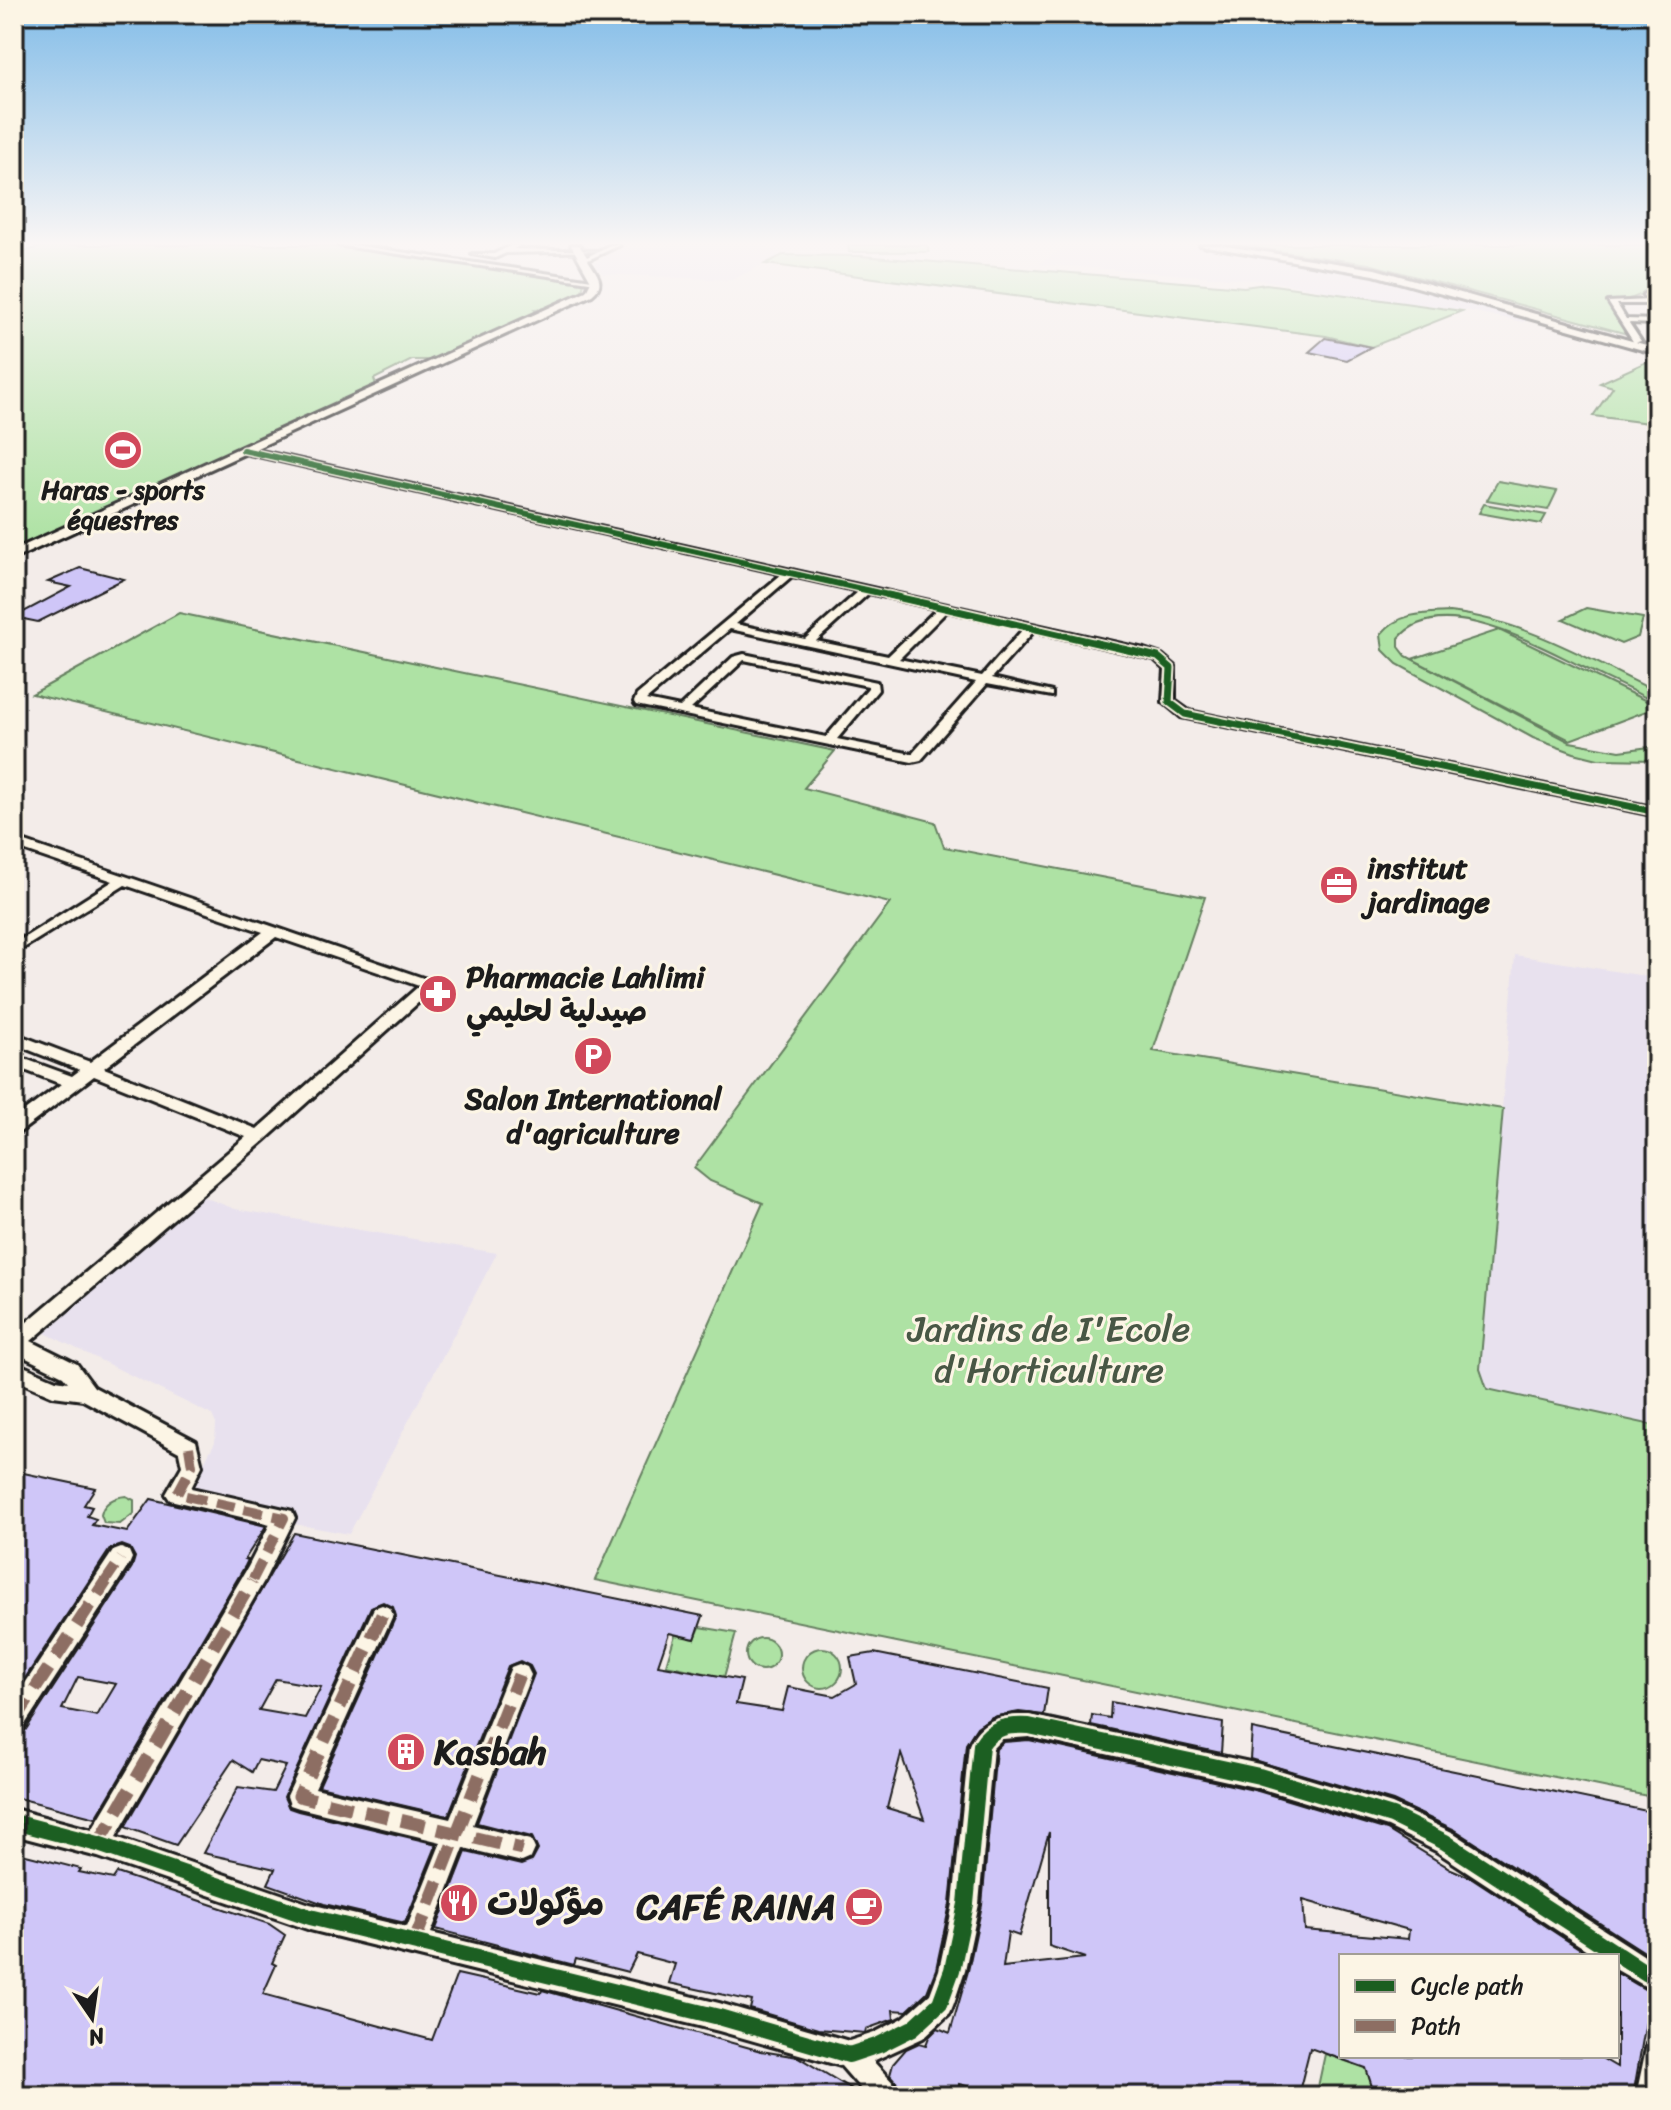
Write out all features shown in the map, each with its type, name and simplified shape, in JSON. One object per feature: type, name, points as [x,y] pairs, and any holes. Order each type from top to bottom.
[{"type":"main road","points":[[14,555],[478,343]]},
{"type":"main road","points":[[1636,343],[1656,349]]},
{"type":"street","points":[[243,450],[1140,651],[1164,660],[1171,668],[1173,676],[1169,702],[1185,714],[1657,812]]},
{"type":"street","points":[[791,572],[640,699],[642,703],[900,758],[917,757],[1031,627]]},
{"type":"street","points":[[807,643],[866,590]]},
{"type":"street","points":[[890,661],[945,607]]},
{"type":"street","points":[[727,625],[1048,694]]},
{"type":"street","points":[[815,671],[837,649]]},
{"type":"street","points":[[681,712],[741,658],[863,680],[874,688],[828,742]]},
{"type":"street","points":[[14,842],[430,985],[259,1136],[15,1343],[70,1370],[87,1393]]},
{"type":"street","points":[[14,950],[125,879]]},
{"type":"street","points":[[14,1128],[273,932]]},
{"type":"street","points":[[14,1038],[259,1136]]},
{"type":"street","points":[[14,1060],[74,1083]]},
{"type":"street","points":[[14,1370],[53,1388],[87,1393],[189,1447],[192,1466],[177,1494],[284,1518],[256,1574],[98,1844]]},
{"type":"street","points":[[14,1721],[121,1558]]},
{"type":"street","points":[[382,1615],[299,1796],[522,1849]]},
{"type":"street","points":[[415,1940],[519,1675]]},
{"type":"street","points":[[849,2055],[879,2045],[913,2028],[940,2003],[952,1970],[966,1904],[981,1745],[991,1731],[1012,1725],[1029,1726],[1259,1776],[1392,1816],[1445,1842],[1617,1954]]},
{"type":"street","points":[[14,1822],[98,1844],[310,1917],[415,1940],[734,2021],[849,2055],[886,2096]]},
{"type":"street","points":[[1619,1955],[1657,1980]]},
{"type":"street","points":[[1650,2096],[1657,2054]]},
{"type":"shaded area","points":[[1515,955],[1657,978],[1657,1426],[1487,1390],[1480,1369]]},
{"type":"shaded area","points":[[201,1196],[235,1209],[497,1253],[349,1534],[289,1523],[294,1513],[188,1492],[215,1442],[216,1424],[212,1415],[45,1333]]},
{"type":"green space","points":[[14,343],[467,343],[431,360],[412,360],[374,379],[376,385],[14,549]]},
{"type":"green space","points":[[1357,343],[1380,343],[1371,347]]},
{"type":"green space","points":[[1657,357],[1657,424],[1593,416],[1613,387],[1600,383]]},
{"type":"green space","points":[[1498,481],[1557,491],[1548,510],[1487,500]]},
{"type":"green space","points":[[1484,504],[1546,515],[1541,524],[1479,513]]},
{"type":"green space","points":[[1586,608],[1643,618],[1638,637],[1621,644],[1563,619]]},
{"type":"green space","points":[[1449,612],[1504,623],[1556,643],[1657,692],[1657,704],[1514,635],[1462,620],[1438,619],[1416,625],[1399,638],[1399,647],[1406,656],[1570,742],[1620,751],[1657,746],[1657,760],[1598,759],[1533,738],[1397,664],[1383,650],[1381,634],[1395,622],[1412,616]]},
{"type":"green space","name":"Jardins de I'Ecole d'Horticulture","points":[[179,613],[835,751],[804,788],[935,822],[944,847],[1205,897],[1153,1051],[1503,1109],[1480,1369],[1487,1389],[1657,1426],[1657,1798],[595,1580],[763,1203],[710,1181],[694,1168],[890,903],[32,694]]},
{"type":"green space","points":[[1499,630],[1657,707],[1570,740],[1412,659]]},
{"type":"green space","points":[[126,1496],[134,1500],[134,1513],[120,1524],[104,1523],[101,1515],[104,1507],[113,1499]]},
{"type":"green space","points":[[700,1627],[736,1633],[724,1677],[666,1665],[675,1635],[695,1639]]},
{"type":"green space","points":[[762,1638],[774,1642],[778,1654],[774,1666],[762,1670],[750,1666],[746,1654],[750,1642]]},
{"type":"green space","points":[[822,1648],[836,1654],[842,1668],[836,1682],[822,1688],[808,1682],[802,1668],[808,1654]]},
{"type":"green space","points":[[1325,2054],[1366,2068],[1375,2096],[1316,2096]]},
{"type":"building","points":[[1319,343],[1371,347],[1347,360],[1309,352]]},
{"type":"building","points":[[80,568],[124,579],[38,622],[14,617],[71,587],[48,582]]},
{"type":"building","points":[[14,1471],[95,1488],[84,1505],[92,1507],[87,1516],[96,1519],[92,1525],[127,1532],[151,1499],[266,1526],[96,1818],[14,1797],[14,1735],[25,1731],[132,1567],[135,1557],[130,1548],[122,1545],[110,1549],[14,1695]],"holes":[[[78,1677],[116,1684],[97,1716],[62,1709]]]},
{"type":"building","points":[[294,1533],[703,1616],[695,1639],[669,1633],[658,1665],[742,1680],[736,1704],[782,1711],[788,1687],[835,1696],[856,1684],[850,1657],[874,1653],[1048,1688],[1044,1715],[1019,1712],[992,1717],[977,1727],[966,1744],[950,1904],[936,1969],[927,1992],[907,2011],[893,2010],[894,2019],[866,2029],[865,2033],[818,2029],[750,2009],[752,2001],[669,1983],[675,1964],[637,1954],[628,1972],[576,1959],[574,1965],[436,1929],[466,1852],[521,1865],[532,1861],[538,1850],[532,1837],[477,1823],[534,1674],[530,1666],[520,1661],[508,1666],[448,1816],[319,1786],[396,1616],[393,1607],[383,1602],[371,1607],[284,1797],[289,1808],[298,1811],[437,1844],[405,1923],[324,1904],[268,1884],[275,1869],[203,1853],[238,1787],[273,1792],[286,1766],[258,1760],[252,1772],[233,1760],[176,1845],[125,1827]],"holes":[[[276,1679],[321,1687],[305,1718],[259,1710]],[[901,1754],[924,1819],[887,1808]]]},
{"type":"building","points":[[1111,1702],[1223,1723],[1221,1753],[1091,1725],[1092,1715],[1110,1718]]},
{"type":"building","points":[[1252,1729],[1647,1811],[1657,1879],[1657,1960],[1455,1830],[1393,1801],[1250,1759]]},
{"type":"building","points":[[1029,1740],[1258,1791],[1387,1830],[1451,1869],[1472,1878],[1588,1954],[1339,1954],[1339,2058],[1601,2058],[1617,2067],[1619,1974],[1651,1993],[1633,2096],[1375,2096],[1366,2068],[1310,2048],[1298,2096],[1006,2096],[959,2084],[958,2096],[903,2096],[890,2075],[893,2064],[906,2049],[919,2043],[926,2045],[938,2028],[950,2033],[968,1971],[982,1905],[996,1749],[1003,1742]],"holes":[[[1049,1832],[1049,1946],[1085,1958],[1003,1967],[1008,1932],[1019,1936]],[[1303,1900],[1409,1930],[1408,1939],[1305,1930]]]},
{"type":"building","points":[[14,1852],[113,1879],[117,1873],[269,1924],[285,1935],[263,1994],[432,2040],[457,1974],[541,1993],[542,1990],[761,2051],[798,2057],[863,2096],[14,2096]]},
{"type":"marked path","points":[[98,1844],[256,1574],[284,1518],[177,1494],[192,1466],[189,1447]]},
{"type":"marked path","points":[[14,1721],[121,1558]]},
{"type":"marked path","points":[[382,1615],[299,1796],[522,1849]]},
{"type":"marked path","points":[[415,1940],[519,1675]]},
{"type":"cycle path","points":[[243,450],[1140,651],[1158,657],[1171,668],[1169,702],[1185,714],[1657,812]]},
{"type":"cycle path","points":[[14,1822],[98,1844],[310,1917],[719,2017],[849,2055],[879,2045],[913,2028],[940,2003],[952,1970],[966,1904],[981,1745],[995,1730],[1029,1726],[1259,1776],[1392,1816],[1445,1842],[1617,1954]]},
{"type":"cycle path","points":[[1619,1955],[1657,1980]]},
{"type":"place","name":"Haras - sports équestres","points":[[123,450]]},
{"type":"place","name":"institut jardinage","points":[[1339,885]]},
{"type":"place","name":"Pharmacie Lahlimi صيدلية لحليمي","points":[[438,994]]},
{"type":"place","name":"Salon International d'agriculture","points":[[593,1056]]},
{"type":"place","name":"Kasbah","points":[[406,1752]]},
{"type":"place","name":"مؤكولات","points":[[459,1903]]},
{"type":"place","name":"CAFÉ RAINA","points":[[864,1907]]}]
